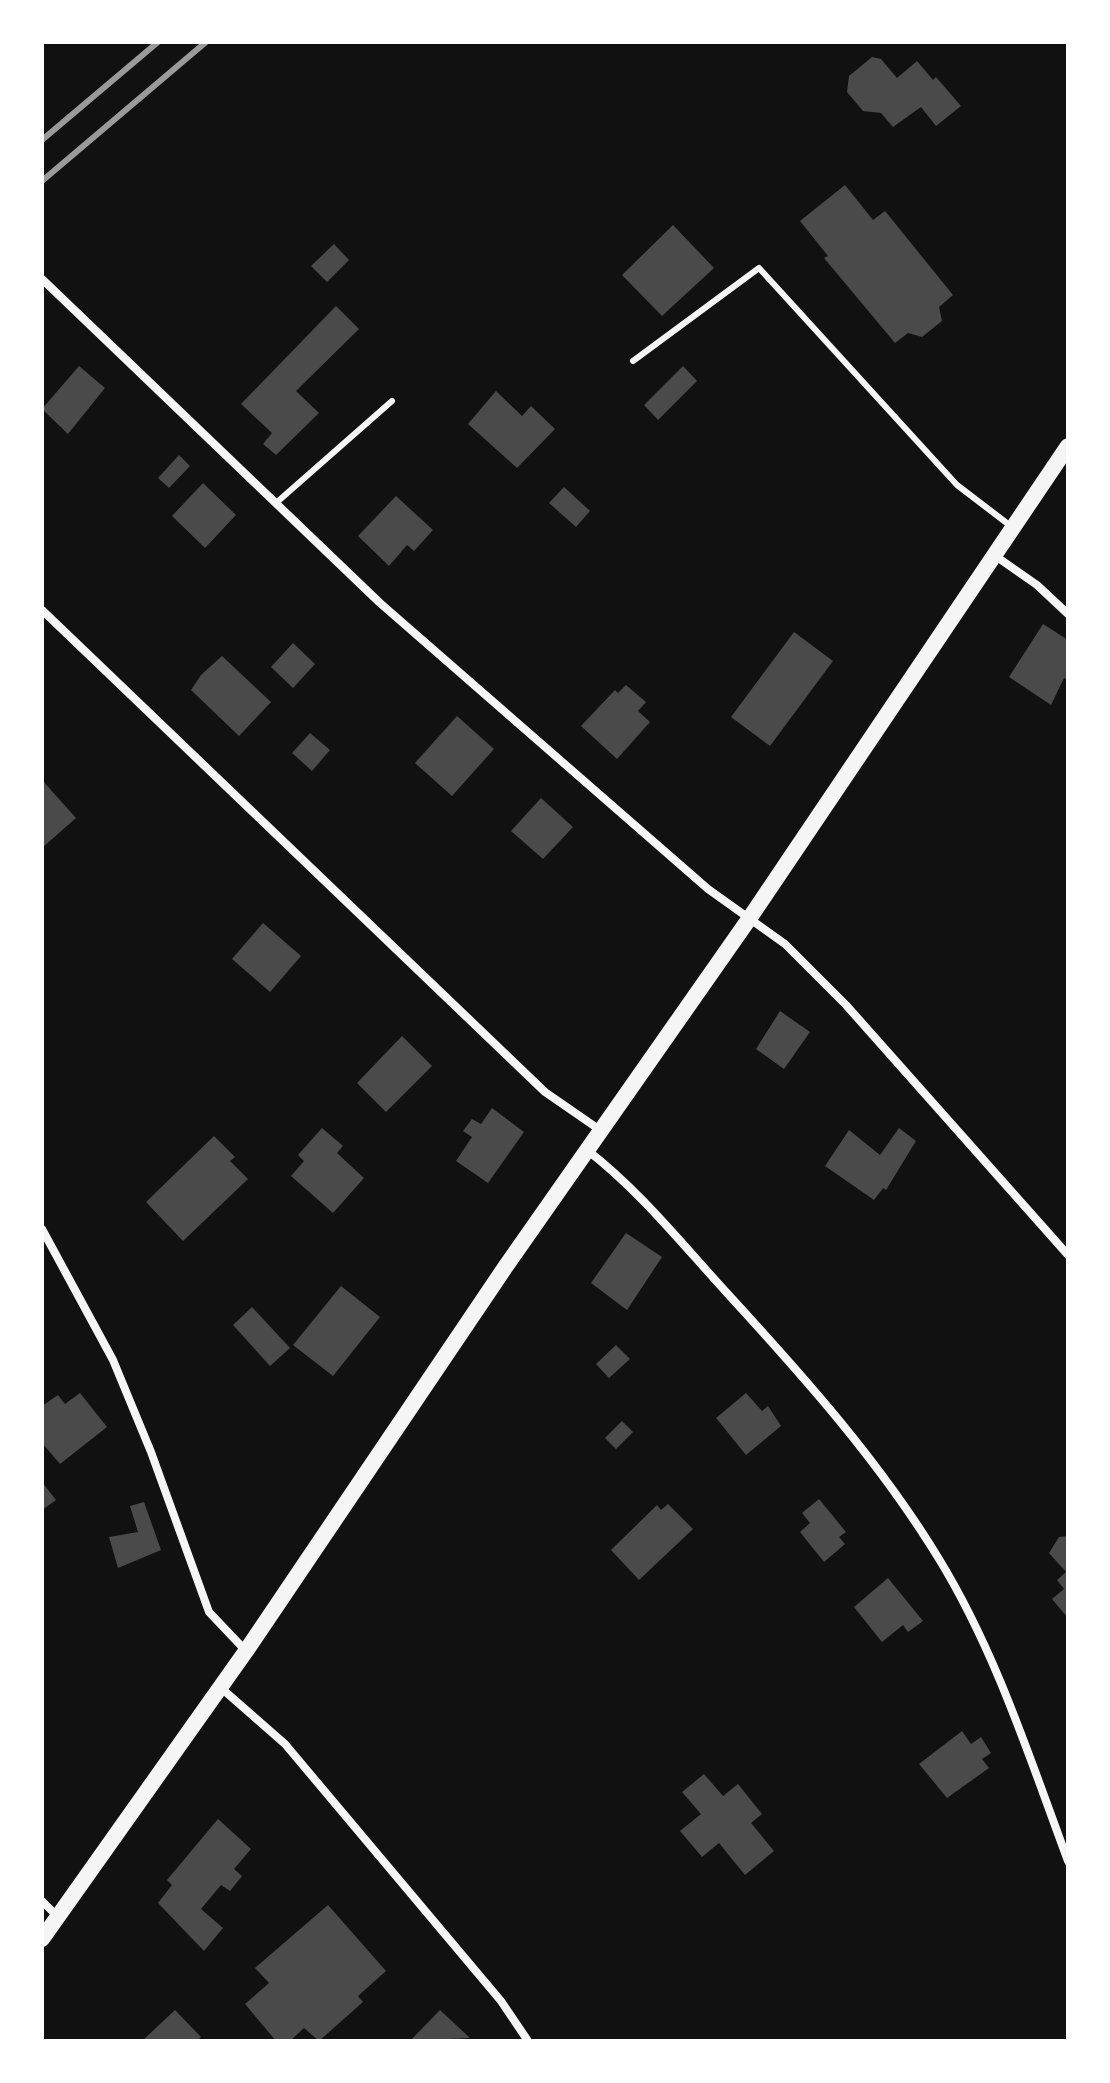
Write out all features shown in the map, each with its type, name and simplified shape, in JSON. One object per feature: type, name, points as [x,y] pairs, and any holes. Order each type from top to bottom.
[{"type":"main road","points":[[42,1939],[246,1651],[600,1130],[749,919],[1068,446]]},
{"type":"street","points":[[42,279],[380,603],[607,804],[708,889],[785,944],[846,1005],[1068,1255]]},
{"type":"street","points":[[994,555],[1037,585],[1068,614]]},
{"type":"street","points":[[42,610],[545,1092],[600,1130]]},
{"type":"street","points":[[587,1150],[621,1177],[793,1365],[849,1431],[903,1505],[940,1560],[970,1616],[1000,1683],[1068,1861]]},
{"type":"street","points":[[42,1229],[113,1360],[151,1452],[209,1612],[246,1651]]},
{"type":"street","points":[[219,1687],[285,1744],[501,2001],[528,2041]]},
{"type":"street","points":[[42,1901],[57,1916]]},
{"type":"lane","points":[[633,361],[759,268],[957,485],[1012,527]]},
{"type":"lane","points":[[276,503],[392,401]]},
{"type":"building","points":[[872,57],[881,59],[897,78],[917,61],[961,106],[936,126],[921,107],[893,127],[881,113],[863,111],[847,92],[849,76]]},
{"type":"building","points":[[845,185],[873,220],[885,211],[953,295],[939,307],[942,321],[922,337],[908,333],[895,343],[824,258],[828,256],[800,221]]},
{"type":"building","points":[[673,225],[714,268],[662,316],[622,275]]},
{"type":"building","points":[[334,244],[349,260],[327,282],[311,266]]},
{"type":"building","points":[[336,306],[359,329],[296,391],[319,413],[276,455],[263,444],[272,433],[241,404]]},
{"type":"building","points":[[79,366],[105,388],[68,434],[42,409]]},
{"type":"building","points":[[683,366],[697,381],[658,420],[644,405]]},
{"type":"building","points":[[496,391],[522,416],[531,406],[555,429],[517,468],[468,424]]},
{"type":"building","points":[[179,455],[190,466],[169,488],[158,478]]},
{"type":"building","points":[[203,483],[236,515],[205,548],[172,516]]},
{"type":"building","points":[[564,487],[590,511],[576,527],[549,503]]},
{"type":"building","points":[[396,496],[433,530],[414,551],[407,545],[389,566],[358,536]]},
{"type":"building","points":[[1043,624],[1068,640],[1068,680],[1064,678],[1051,705],[1009,677]]},
{"type":"building","points":[[794,632],[833,661],[770,746],[731,717]]},
{"type":"building","points":[[293,643],[315,664],[293,688],[271,667]]},
{"type":"building","points":[[222,656],[271,702],[239,736],[191,690],[201,675]]},
{"type":"building","points":[[626,685],[646,702],[638,711],[650,722],[617,759],[581,726],[615,690],[618,693]]},
{"type":"building","points":[[457,716],[494,749],[452,796],[415,763]]},
{"type":"building","points":[[310,733],[330,750],[312,771],[292,753]]},
{"type":"building","points":[[42,780],[76,818],[42,848]]},
{"type":"building","points":[[541,798],[573,827],[543,859],[511,831]]},
{"type":"building","points":[[263,923],[301,956],[270,992],[232,959]]},
{"type":"building","points":[[780,1011],[810,1032],[784,1069],[756,1049]]},
{"type":"building","points":[[402,1036],[432,1066],[386,1112],[357,1083]]},
{"type":"building","points":[[492,1108],[524,1132],[488,1183],[456,1161],[472,1137],[463,1131],[472,1119],[481,1124]]},
{"type":"building","points":[[322,1128],[343,1146],[337,1153],[364,1178],[333,1213],[291,1176],[304,1161],[298,1155]]},
{"type":"building","points":[[899,1128],[916,1141],[886,1190],[883,1188],[874,1200],[825,1166],[849,1130],[880,1155]]},
{"type":"building","points":[[214,1136],[235,1157],[230,1161],[248,1179],[183,1241],[146,1202]]},
{"type":"building","points":[[626,1233],[662,1257],[627,1310],[591,1283]]},
{"type":"building","points":[[341,1286],[380,1317],[333,1376],[293,1345]]},
{"type":"building","points":[[252,1307],[290,1348],[270,1366],[233,1325]]},
{"type":"building","points":[[616,1345],[630,1359],[609,1378],[596,1364]]},
{"type":"building","points":[[80,1393],[107,1427],[60,1464],[42,1443],[42,1406],[58,1395],[65,1404]]},
{"type":"building","points":[[746,1393],[762,1411],[768,1406],[781,1426],[746,1455],[716,1418]]},
{"type":"building","points":[[622,1421],[633,1432],[616,1449],[605,1438]]},
{"type":"building","points":[[42,1482],[56,1500],[42,1510]]},
{"type":"building","points":[[819,1499],[846,1532],[839,1537],[845,1544],[824,1562],[800,1532],[810,1523],[802,1513]]},
{"type":"building","points":[[144,1502],[161,1550],[118,1568],[109,1537],[138,1532],[130,1506]]},
{"type":"building","points":[[668,1504],[693,1529],[639,1580],[611,1550],[657,1505],[661,1510]]},
{"type":"building","points":[[1068,1536],[1068,1618],[1052,1599],[1064,1589],[1057,1580],[1066,1572],[1049,1553],[1059,1537]]},
{"type":"building","points":[[888,1578],[923,1621],[908,1632],[903,1625],[882,1642],[854,1607]]},
{"type":"building","points":[[962,1731],[971,1744],[981,1737],[991,1753],[982,1759],[989,1768],[947,1798],[919,1764]]},
{"type":"building","points":[[704,1774],[723,1796],[738,1784],[762,1814],[751,1823],[774,1851],[745,1875],[719,1843],[702,1857],[680,1831],[701,1814],[682,1792]]},
{"type":"building","points":[[218,1819],[251,1849],[234,1869],[242,1876],[230,1891],[221,1885],[201,1909],[223,1928],[204,1951],[158,1903],[172,1885],[167,1880]]},
{"type":"building","points":[[328,1905],[386,1971],[358,1996],[363,2002],[319,2041],[304,2028],[290,2041],[276,2041],[245,2004],[269,1983],[255,1968]]},
{"type":"building","points":[[175,2010],[201,2037],[197,2041],[142,2041]]},
{"type":"building","points":[[440,2010],[470,2038],[410,2041]]},
{"type":"railway","points":[[42,140],[158,42]]},
{"type":"railway","points":[[42,181],[206,42]]}]
